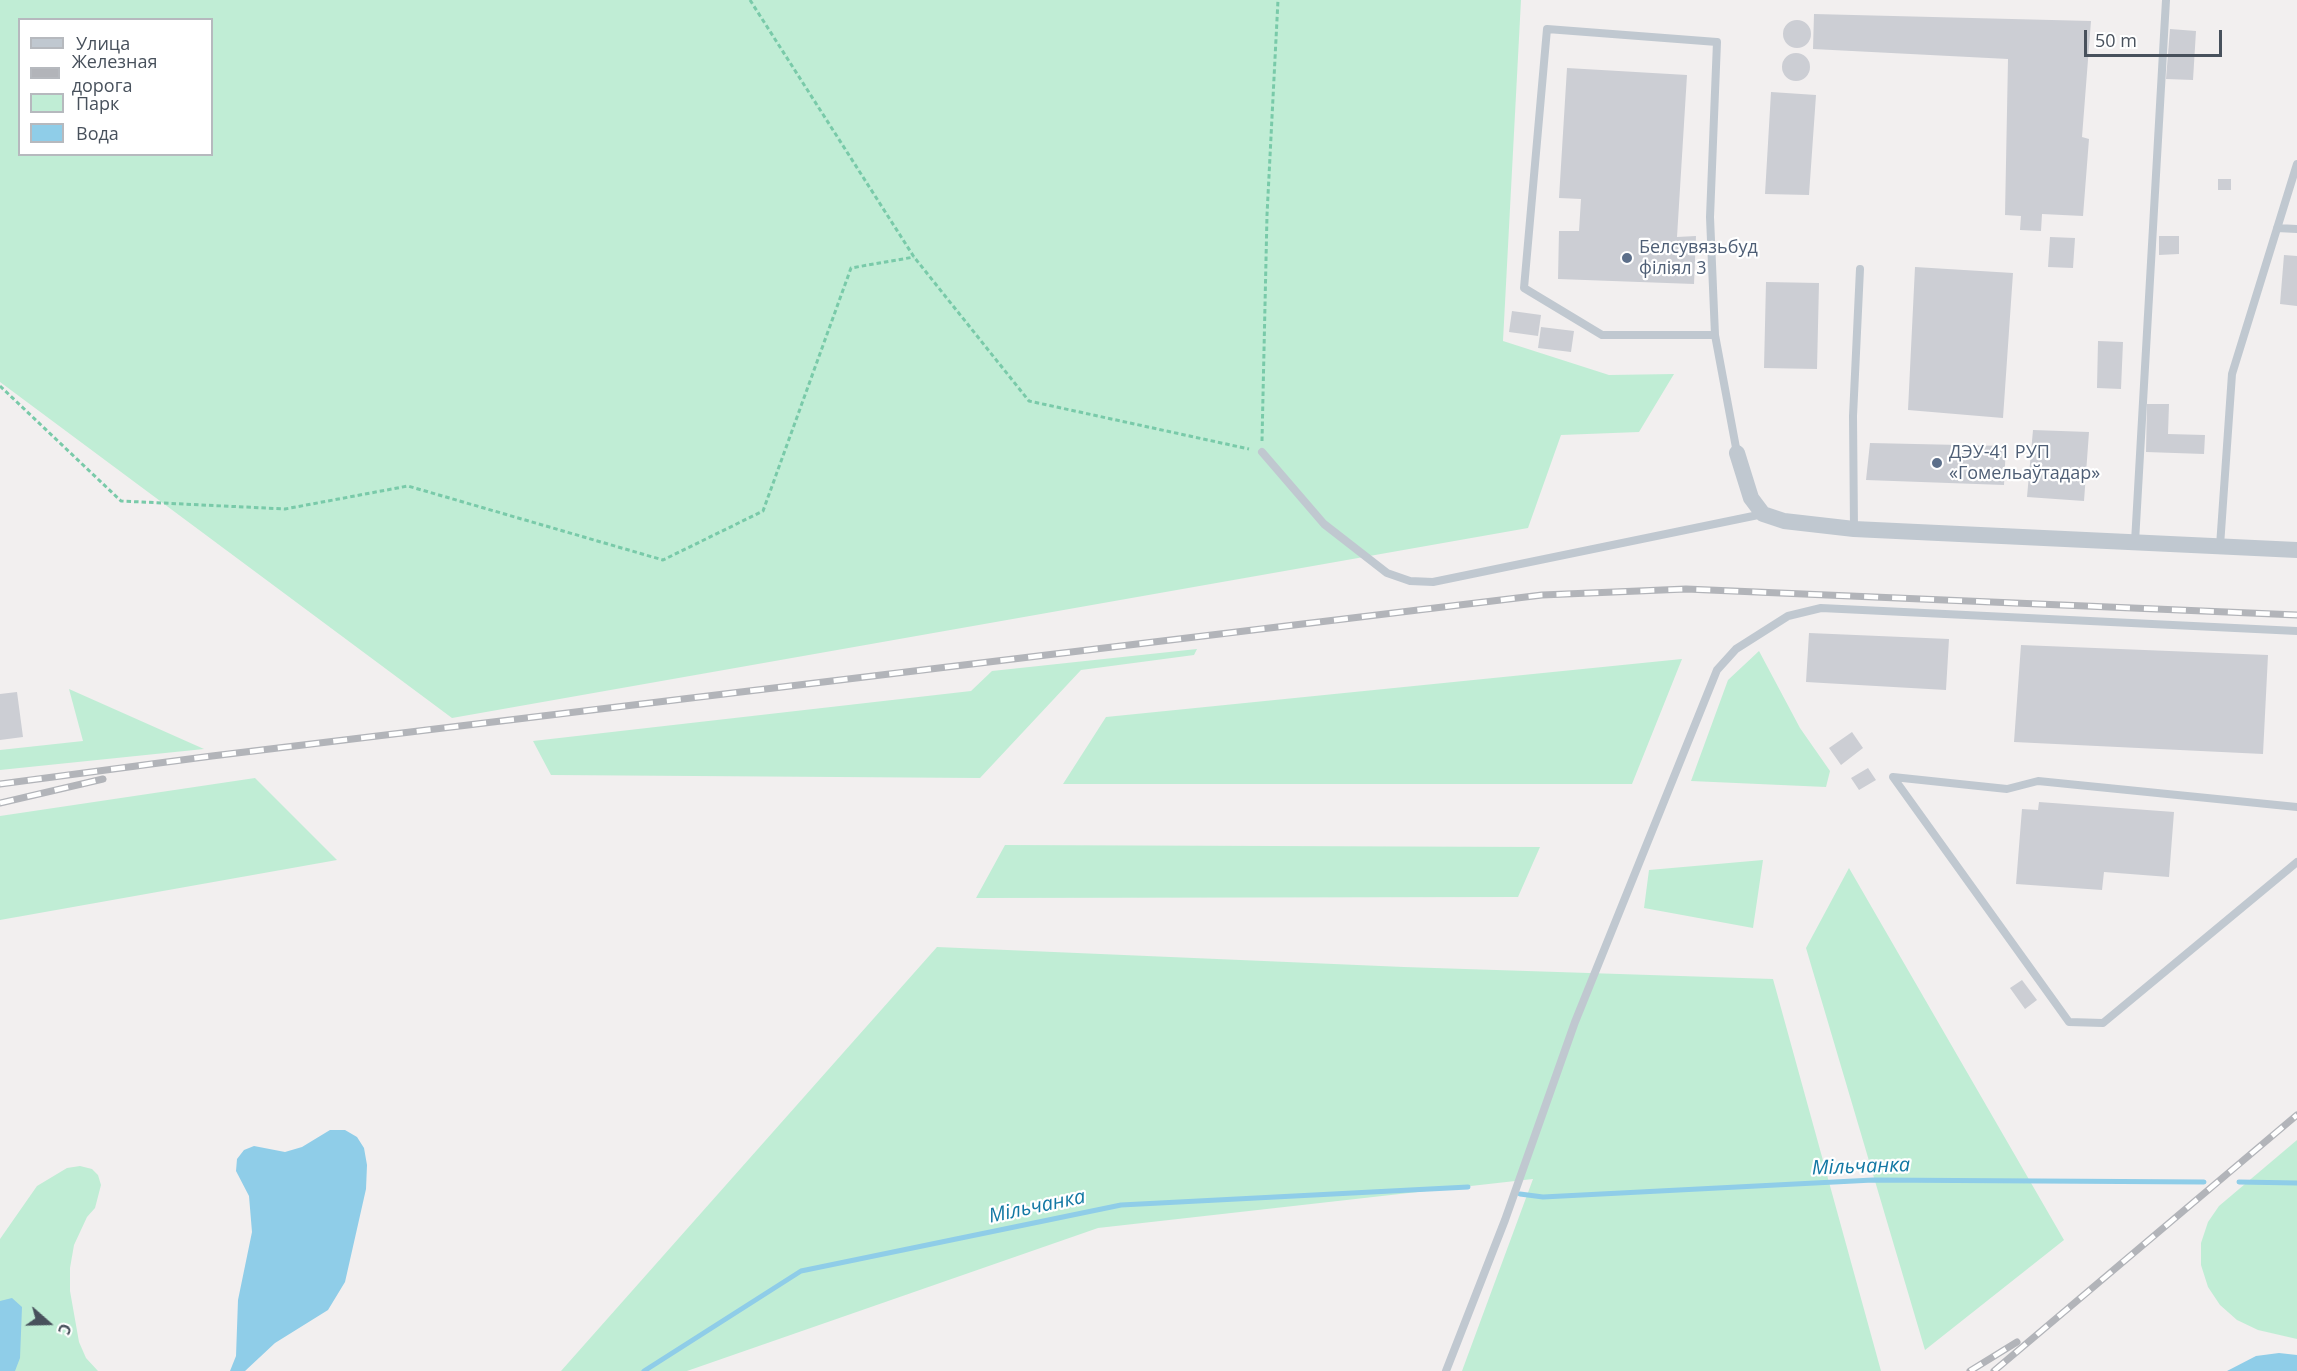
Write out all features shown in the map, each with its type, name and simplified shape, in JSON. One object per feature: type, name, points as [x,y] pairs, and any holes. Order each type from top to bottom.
[{"type":"street","points":[[1737,453],[1751,498],[1763,513],[1784,521],[1854,529],[2297,550]]},
{"type":"lane","points":[[2135,542],[2166,0]]},
{"type":"lane","points":[[1715,335],[1602,335],[1524,288],[1547,29],[1717,42],[1710,217],[1715,335],[1737,453]]},
{"type":"lane","points":[[2220,546],[2232,374],[2297,164]]},
{"type":"lane","points":[[2277,228],[2297,229]]},
{"type":"lane","points":[[1854,529],[1853,416],[1860,269]]},
{"type":"lane","points":[[1262,452],[1324,524],[1388,573],[1410,581],[1433,582],[1763,513]]},
{"type":"lane","points":[[1446,1371],[1505,1220],[1575,1022],[1712,681],[1717,670],[1736,649],[1788,616],[1821,608],[2297,631]]},
{"type":"lane","points":[[2297,807],[2038,781],[2007,789],[1893,777],[2069,1022],[2103,1023],[2297,862]]},
{"type":"path","points":[[750,0],[914,257],[1029,401],[1262,452],[1267,215],[1278,0]]},
{"type":"path","points":[[0,386],[121,501],[285,509],[408,486],[663,560],[763,511],[851,268],[914,257]]},
{"type":"green space","points":[[0,0],[1521,0],[1503,341],[1609,375],[1674,374],[1639,432],[1561,435],[1528,528],[452,718],[0,382]]},
{"type":"green space","points":[[1197,649],[1194,655],[1081,670],[980,778],[551,775],[533,741],[971,691],[992,671]]},
{"type":"green space","points":[[1759,651],[1800,728],[1830,771],[1826,787],[1691,781],[1728,680]]},
{"type":"green space","points":[[1682,659],[1632,784],[1063,784],[1106,717]]},
{"type":"green space","points":[[69,689],[204,749],[0,770],[0,750],[83,741]]},
{"type":"green space","points":[[255,778],[337,860],[0,920],[0,816]]},
{"type":"green space","points":[[1005,845],[1540,847],[1518,897],[976,898]]},
{"type":"green space","points":[[1763,860],[1753,928],[1644,908],[1649,870]]},
{"type":"green space","points":[[1849,868],[2064,1240],[1925,1350],[1806,948]]},
{"type":"green space","points":[[937,947],[1404,967],[1773,979],[1881,1371],[1462,1371],[1533,1179],[1098,1228],[687,1371],[561,1371]]},
{"type":"green space","points":[[2297,1140],[2297,1339],[2258,1330],[2237,1320],[2220,1305],[2208,1287],[2201,1265],[2201,1243],[2208,1222],[2219,1206]]},
{"type":"green space","points":[[80,1166],[92,1169],[98,1175],[101,1185],[95,1208],[87,1217],[74,1245],[70,1268],[70,1291],[79,1342],[86,1358],[98,1371],[0,1371],[0,1239],[37,1186],[67,1168]]},
{"type":"water","points":[[330,1130],[345,1130],[357,1137],[364,1148],[367,1165],[366,1189],[345,1282],[328,1310],[275,1343],[245,1371],[230,1371],[236,1356],[238,1300],[252,1232],[249,1196],[236,1171],[237,1159],[244,1150],[254,1146],[285,1152],[302,1147]]},
{"type":"water","points":[[12,1298],[22,1307],[20,1358],[15,1371],[0,1371],[0,1301]]},
{"type":"water","points":[[2279,1353],[2297,1355],[2297,1371],[2227,1371],[2256,1356]]},
{"type":"building","points":[[1814,14],[2091,21],[2082,137],[2089,139],[2083,216],[2042,214],[2041,231],[2020,230],[2021,216],[2005,215],[2008,59],[1813,49]]},
{"type":"building","points":[[1797,20],[1807,24],[1811,34],[1807,44],[1797,48],[1787,44],[1783,34],[1787,24]]},
{"type":"building","points":[[2170,29],[2196,31],[2193,80],[2166,79]]},
{"type":"building","points":[[1796,53],[1806,57],[1810,67],[1806,77],[1796,81],[1786,77],[1782,67],[1786,57]]},
{"type":"building","points":[[1567,68],[1687,75],[1677,237],[1696,236],[1694,284],[1558,279],[1559,231],[1579,231],[1581,199],[1559,198]]},
{"type":"building","points":[[1771,92],[1816,95],[1809,195],[1765,194]]},
{"type":"building","points":[[2218,179],[2231,179],[2231,190],[2218,190]]},
{"type":"building","points":[[2159,236],[2179,236],[2179,254],[2159,255]]},
{"type":"building","points":[[2050,237],[2075,238],[2073,268],[2048,267]]},
{"type":"building","points":[[2284,255],[2297,256],[2297,306],[2280,304]]},
{"type":"building","points":[[1915,267],[2013,273],[2003,418],[1908,410]]},
{"type":"building","points":[[1766,282],[1819,283],[1817,369],[1764,368]]},
{"type":"building","points":[[1512,311],[1541,315],[1538,336],[1509,332]]},
{"type":"building","points":[[1541,327],[1574,331],[1571,352],[1538,348]]},
{"type":"building","points":[[2098,341],[2123,342],[2121,389],[2097,388]]},
{"type":"building","points":[[2147,404],[2169,404],[2168,434],[2205,435],[2204,454],[2146,452]]},
{"type":"building","points":[[2033,430],[2089,432],[2084,501],[2027,497]]},
{"type":"building","name":"ДЭУ-41 РУП «Гомельаўтадар»","points":[[1870,443],[2006,446],[2004,485],[1866,480]]},
{"type":"building","points":[[1809,633],[1949,639],[1946,690],[1806,682]]},
{"type":"building","points":[[2021,645],[2268,655],[2263,754],[2014,742]]},
{"type":"building","points":[[17,692],[23,737],[0,740],[0,694]]},
{"type":"building","points":[[1852,732],[1863,748],[1841,765],[1829,748]]},
{"type":"building","points":[[1868,768],[1876,780],[1859,790],[1851,778]]},
{"type":"building","points":[[2039,802],[2174,812],[2169,877],[2104,872],[2102,890],[2016,884],[2022,809],[2038,810]]},
{"type":"building","points":[[2022,980],[2037,1000],[2025,1009],[2010,988]]},
{"type":"waterway","name":"Мільчанка","points":[[1520,1194],[1543,1197],[1873,1180],[2204,1182]]},
{"type":"waterway","name":"Мільчанка","points":[[2239,1182],[2297,1183]]},
{"type":"waterway","name":"Мільчанка","points":[[644,1371],[801,1271],[1121,1205],[1468,1187]]},
{"type":"railway","points":[[0,784],[212,756],[1542,595],[1686,589],[2297,615]]},
{"type":"railway","points":[[0,803],[103,779]]},
{"type":"railway","points":[[1994,1371],[2297,1115]]},
{"type":"railway","points":[[1970,1371],[2017,1342]]},
{"type":"place","name":"Белсувязьбуд філіял 3","points":[[1627,258]]},
{"type":"place","name":"ДЭУ-41 РУП «Гомельаўтадар»","points":[[1937,463]]}]
